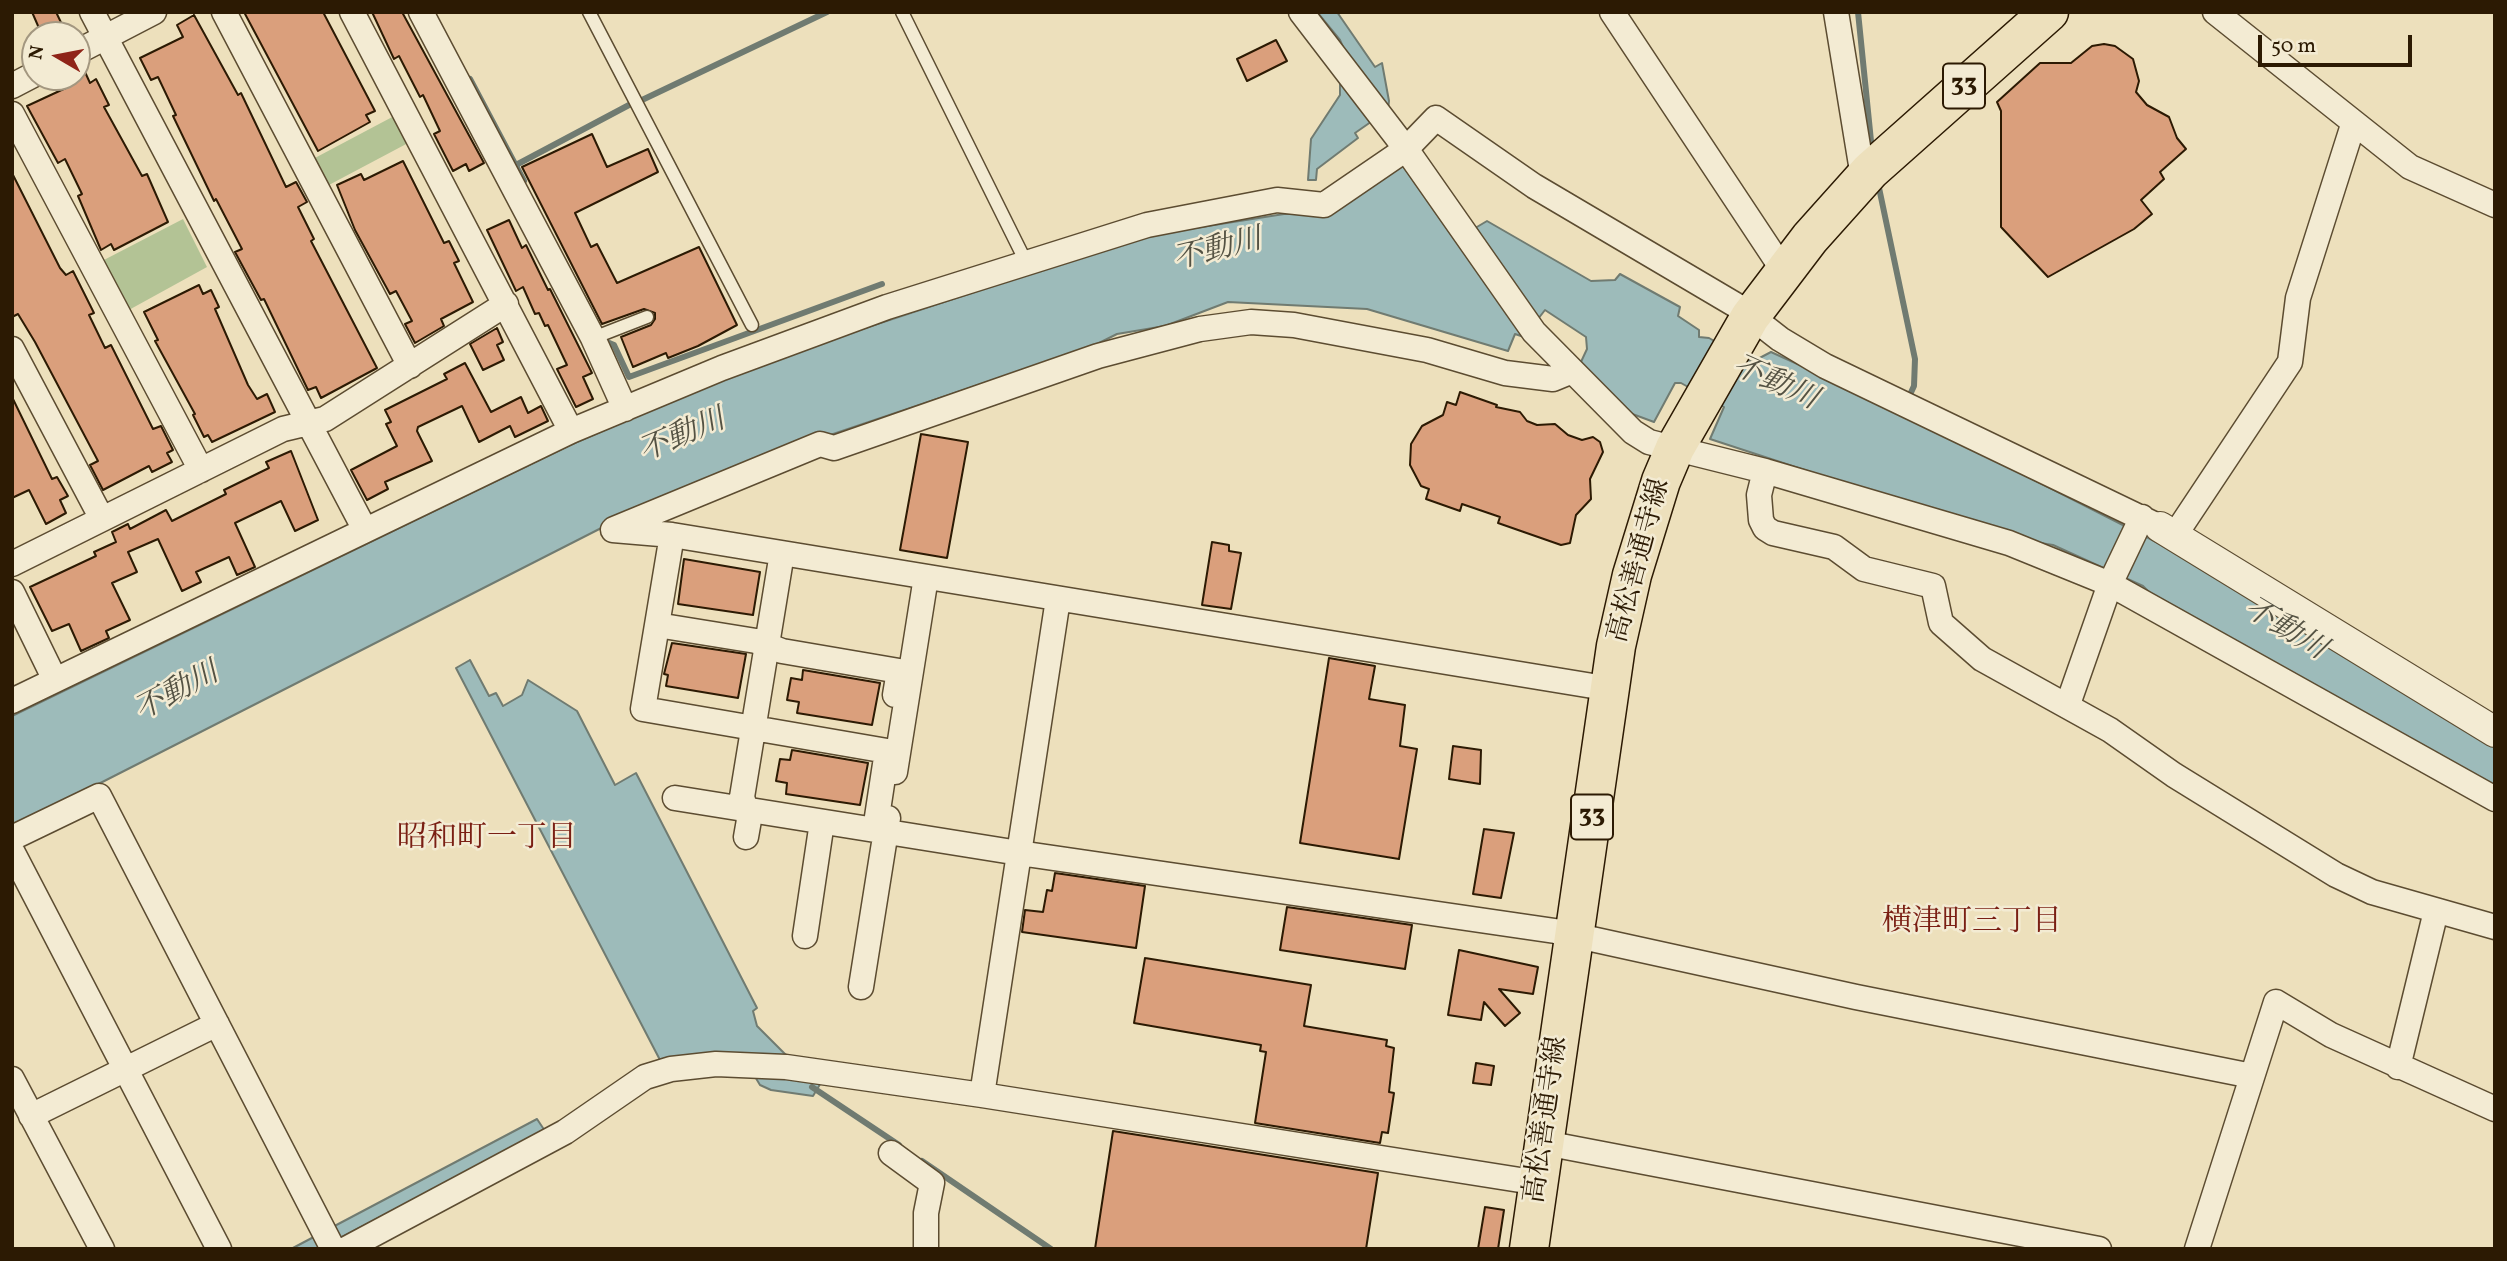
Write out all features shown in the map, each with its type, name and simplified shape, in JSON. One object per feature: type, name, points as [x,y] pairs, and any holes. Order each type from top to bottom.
[{"type":"main road","name":"高松善通寺線","points":[[1529,1249],[1616,646],[1632,575],[1661,481],[1675,448],[1702,399],[1741,332],[1783,270],[1871,170],[2049,12]]},
{"type":"street","points":[[92,12],[365,530]]},
{"type":"street","points":[[91,45],[154,12]]},
{"type":"street","points":[[224,12],[410,366]]},
{"type":"street","points":[[352,12],[571,432]]},
{"type":"street","points":[[421,12],[593,338],[625,408]]},
{"type":"street","points":[[1301,12],[1406,149],[1534,332],[1570,372],[1633,432],[1649,442],[1765,471],[2009,543],[2113,578],[2495,799]]},
{"type":"street","points":[[1612,12],[1783,270]]},
{"type":"street","points":[[1836,12],[1871,170]]},
{"type":"street","points":[[2215,12],[2353,125],[2410,167],[2495,205]]},
{"type":"street","points":[[12,114],[201,470]]},
{"type":"street","points":[[12,701],[625,408],[821,329],[1147,225],[1277,200],[1324,205],[1406,149],[1436,118],[1534,186],[1739,307],[1741,332],[1825,366],[2153,526],[2495,732]]},
{"type":"street","points":[[2068,704],[2113,578],[2290,362],[2298,298],[2353,125]]},
{"type":"street","points":[[12,564],[283,429],[325,419],[506,304]]},
{"type":"street","points":[[1570,372],[1553,379],[1505,373],[1427,350],[1294,325],[1251,323],[1200,329],[1098,356],[834,448],[820,444],[613,530],[672,535],[1611,689]]},
{"type":"street","points":[[12,349],[102,519]]},
{"type":"street","points":[[1765,471],[1759,495],[1761,520],[1765,528],[1773,533],[1834,547],[1864,569],[1933,586],[1945,628],[1982,659],[2068,704],[2191,786],[2336,875],[2372,892],[2495,927]]},
{"type":"street","points":[[672,535],[643,709],[887,751]]},
{"type":"street","points":[[746,837],[749,820],[742,797],[782,553]]},
{"type":"street","points":[[861,987],[881,831],[926,577]]},
{"type":"street","points":[[12,592],[55,680]]},
{"type":"street","points":[[982,1095],[1058,599]]},
{"type":"street","points":[[657,625],[756,640],[782,651],[899,671],[887,751],[881,831]]},
{"type":"street","points":[[12,838],[99,796],[334,1243],[565,1132],[645,1077],[671,1069],[748,1064],[982,1095],[1539,1182]]},
{"type":"street","points":[[675,798],[1018,853],[1574,935],[1856,997],[2252,1076]]},
{"type":"street","points":[[805,936],[822,822]]},
{"type":"street","points":[[12,851],[219,1249]]},
{"type":"street","points":[[2398,1067],[2436,911]]},
{"type":"street","points":[[2197,1249],[2276,1002],[2331,1035],[2495,1109]]},
{"type":"street","points":[[31,1116],[217,1024]]},
{"type":"street","points":[[12,1079],[102,1249]]},
{"type":"street","points":[[1545,1143],[2099,1249]]},
{"type":"street","points":[[891,1153],[932,1183],[926,1213],[926,1249]]},
{"type":"lane","points":[[589,12],[752,325]]},
{"type":"lane","points":[[902,12],[1026,262]]},
{"type":"lane","points":[[593,338],[647,317]]},
{"type":"green space","points":[[396,115],[410,142],[327,186],[313,159]]},
{"type":"green space","points":[[183,219],[207,267],[127,311],[102,261]]},
{"type":"water","points":[[1317,12],[1337,12],[1375,67],[1382,63],[1389,101],[1388,110],[1355,133],[1358,138],[1317,169],[1316,180],[1308,180],[1311,139],[1340,95],[1340,81],[1349,61],[1340,40]]},
{"type":"water","name":"不動川","points":[[1403,166],[1455,240],[1487,221],[1591,281],[1615,280],[1620,274],[1680,307],[1678,316],[1699,330],[1699,337],[1709,338],[1752,362],[1771,352],[1881,402],[2172,550],[2495,746],[2495,787],[2149,592],[2143,586],[2053,545],[2015,539],[1710,439],[1724,407],[1681,383],[1675,383],[1654,422],[1627,412],[1580,364],[1587,349],[1586,337],[1545,310],[1524,337],[1515,334],[1508,351],[1367,309],[1228,302],[1165,326],[1117,334],[1091,347],[765,457],[619,519],[12,828],[12,716],[568,446],[753,365],[1144,236],[1284,214],[1323,213]]},
{"type":"water","points":[[470,660],[489,696],[496,693],[503,706],[522,695],[528,680],[577,711],[615,785],[636,773],[757,1008],[753,1011],[757,1026],[790,1059],[822,1081],[813,1096],[771,1090],[760,1085],[754,1075],[660,1060],[456,668]]},
{"type":"water","points":[[537,1119],[545,1131],[319,1249],[291,1249]]},
{"type":"building","points":[[32,12],[56,12],[60,21],[36,21]]},
{"type":"building","points":[[244,12],[323,12],[375,111],[366,115],[370,122],[318,151]]},
{"type":"building","points":[[372,12],[402,12],[484,163],[469,171],[466,164],[453,171],[434,134],[440,131],[423,95],[420,97],[399,56],[394,59]]},
{"type":"building","points":[[194,15],[238,95],[241,93],[286,187],[296,182],[307,202],[298,207],[314,239],[311,241],[377,368],[321,398],[316,387],[308,390],[264,299],[261,300],[235,252],[242,249],[216,199],[214,201],[173,116],[176,115],[158,77],[151,80],[140,58],[183,37],[177,25]]},
{"type":"building","points":[[1276,40],[1287,61],[1247,81],[1237,59]]},
{"type":"building","points":[[2092,46],[2115,46],[2133,59],[2139,81],[2136,92],[2147,105],[2169,117],[2177,138],[2186,149],[2160,172],[2164,179],[2141,200],[2152,214],[2134,229],[2048,277],[2001,227],[2001,111],[1997,102],[2040,63],[2071,63]]},
{"type":"building","points":[[96,79],[109,105],[104,107],[142,176],[147,174],[168,222],[114,250],[111,244],[101,250],[78,196],[82,194],[65,159],[58,163],[27,106],[59,91],[91,91],[91,82]]},
{"type":"building","points":[[592,134],[607,167],[648,149],[658,172],[575,213],[591,247],[597,244],[617,283],[699,247],[737,325],[698,346],[668,358],[666,353],[633,367],[621,337],[651,325],[655,313],[644,309],[602,324],[522,167]]},
{"type":"building","points":[[403,161],[444,243],[449,241],[459,261],[454,263],[473,302],[441,319],[444,326],[415,343],[405,324],[412,321],[396,291],[390,294],[355,230],[337,185],[361,174],[364,180]]},
{"type":"building","points":[[12,173],[60,268],[66,275],[73,271],[94,313],[89,315],[105,348],[111,345],[153,429],[161,426],[173,450],[167,453],[172,462],[152,472],[149,466],[103,490],[90,465],[98,461],[35,342],[18,314],[12,317]]},
{"type":"building","points":[[509,220],[522,248],[526,245],[548,290],[550,289],[592,373],[583,377],[593,399],[576,407],[557,369],[567,365],[548,325],[545,326],[539,313],[535,314],[523,287],[516,291],[487,230]]},
{"type":"building","points":[[199,285],[203,294],[211,290],[219,307],[215,309],[248,385],[257,399],[267,394],[275,412],[212,442],[208,435],[204,437],[193,415],[195,414],[155,341],[158,340],[144,312]]},
{"type":"building","points":[[497,328],[503,342],[497,345],[504,360],[483,370],[470,344]]},
{"type":"building","points":[[465,363],[491,412],[521,397],[528,413],[541,406],[548,421],[515,437],[510,426],[479,442],[462,406],[418,427],[417,431],[432,461],[385,482],[388,489],[367,500],[351,470],[397,446],[386,424],[391,422],[385,410],[447,379],[444,374]]},
{"type":"building","points":[[1460,392],[1497,405],[1496,407],[1520,412],[1527,421],[1537,425],[1555,424],[1568,435],[1582,440],[1593,437],[1600,442],[1603,452],[1590,479],[1591,499],[1576,515],[1570,543],[1561,545],[1498,523],[1500,517],[1462,504],[1460,511],[1426,499],[1429,489],[1421,486],[1410,465],[1411,444],[1422,426],[1443,415],[1447,402],[1456,405]]},
{"type":"building","points":[[12,397],[52,479],[57,477],[68,496],[60,500],[66,513],[46,524],[29,490],[12,498]]},
{"type":"building","points":[[921,434],[968,442],[947,558],[900,550]]},
{"type":"building","points":[[291,451],[318,520],[295,531],[281,501],[235,523],[255,567],[237,575],[229,557],[196,572],[201,582],[182,591],[158,539],[128,552],[137,572],[112,583],[130,620],[106,631],[109,638],[81,651],[69,624],[52,631],[30,587],[96,556],[94,552],[116,542],[112,532],[128,524],[130,529],[166,510],[172,521],[226,494],[224,490],[269,468],[266,462]]},
{"type":"building","points":[[1212,542],[1229,545],[1229,551],[1241,553],[1231,609],[1202,605]]},
{"type":"building","points":[[684,559],[760,572],[753,615],[678,604]]},
{"type":"building","points":[[672,643],[746,654],[738,698],[666,686],[668,675],[664,674]]},
{"type":"building","points":[[1329,658],[1375,666],[1369,699],[1405,705],[1400,746],[1417,749],[1399,859],[1300,843]]},
{"type":"building","points":[[803,670],[880,683],[872,725],[797,713],[799,702],[787,700],[791,678],[802,680]]},
{"type":"building","points":[[1453,746],[1481,750],[1480,784],[1449,779]]},
{"type":"building","points":[[792,750],[868,763],[860,805],[786,794],[787,783],[776,781],[780,759],[790,760]]},
{"type":"building","points":[[1484,829],[1514,833],[1501,898],[1473,894]]},
{"type":"building","points":[[1055,873],[1145,886],[1136,948],[1022,932],[1025,910],[1043,912],[1047,890],[1052,891]]},
{"type":"building","points":[[1287,907],[1412,925],[1405,969],[1280,950]]},
{"type":"building","points":[[1459,950],[1538,967],[1533,994],[1499,989],[1520,1013],[1505,1026],[1484,1002],[1481,1020],[1448,1015]]},
{"type":"building","points":[[1145,958],[1311,985],[1304,1026],[1387,1040],[1386,1046],[1394,1048],[1389,1092],[1394,1093],[1388,1133],[1382,1132],[1380,1143],[1255,1123],[1266,1052],[1260,1051],[1261,1045],[1134,1023]]},
{"type":"building","points":[[1476,1063],[1494,1066],[1491,1085],[1473,1083]]},
{"type":"building","points":[[1113,1131],[1378,1173],[1366,1249],[1095,1249]]},
{"type":"building","points":[[1485,1207],[1504,1210],[1498,1249],[1478,1249]]},
{"type":"waterway","points":[[642,100],[827,12]]},
{"type":"waterway","points":[[1858,12],[1872,151]]},
{"type":"waterway","points":[[470,79],[524,181]]},
{"type":"waterway","points":[[516,165],[629,105]]},
{"type":"waterway","points":[[1878,183],[1915,359],[1914,386],[1907,401]]},
{"type":"waterway","points":[[607,342],[614,345],[629,377],[882,284]]},
{"type":"waterway","points":[[812,1087],[899,1145]]},
{"type":"waterway","points":[[922,1161],[1051,1249]]},
{"type":"district","name":"昭和町一丁目","points":[[487,840]]},
{"type":"district","name":"横津町三丁目","points":[[1972,924]]}]
